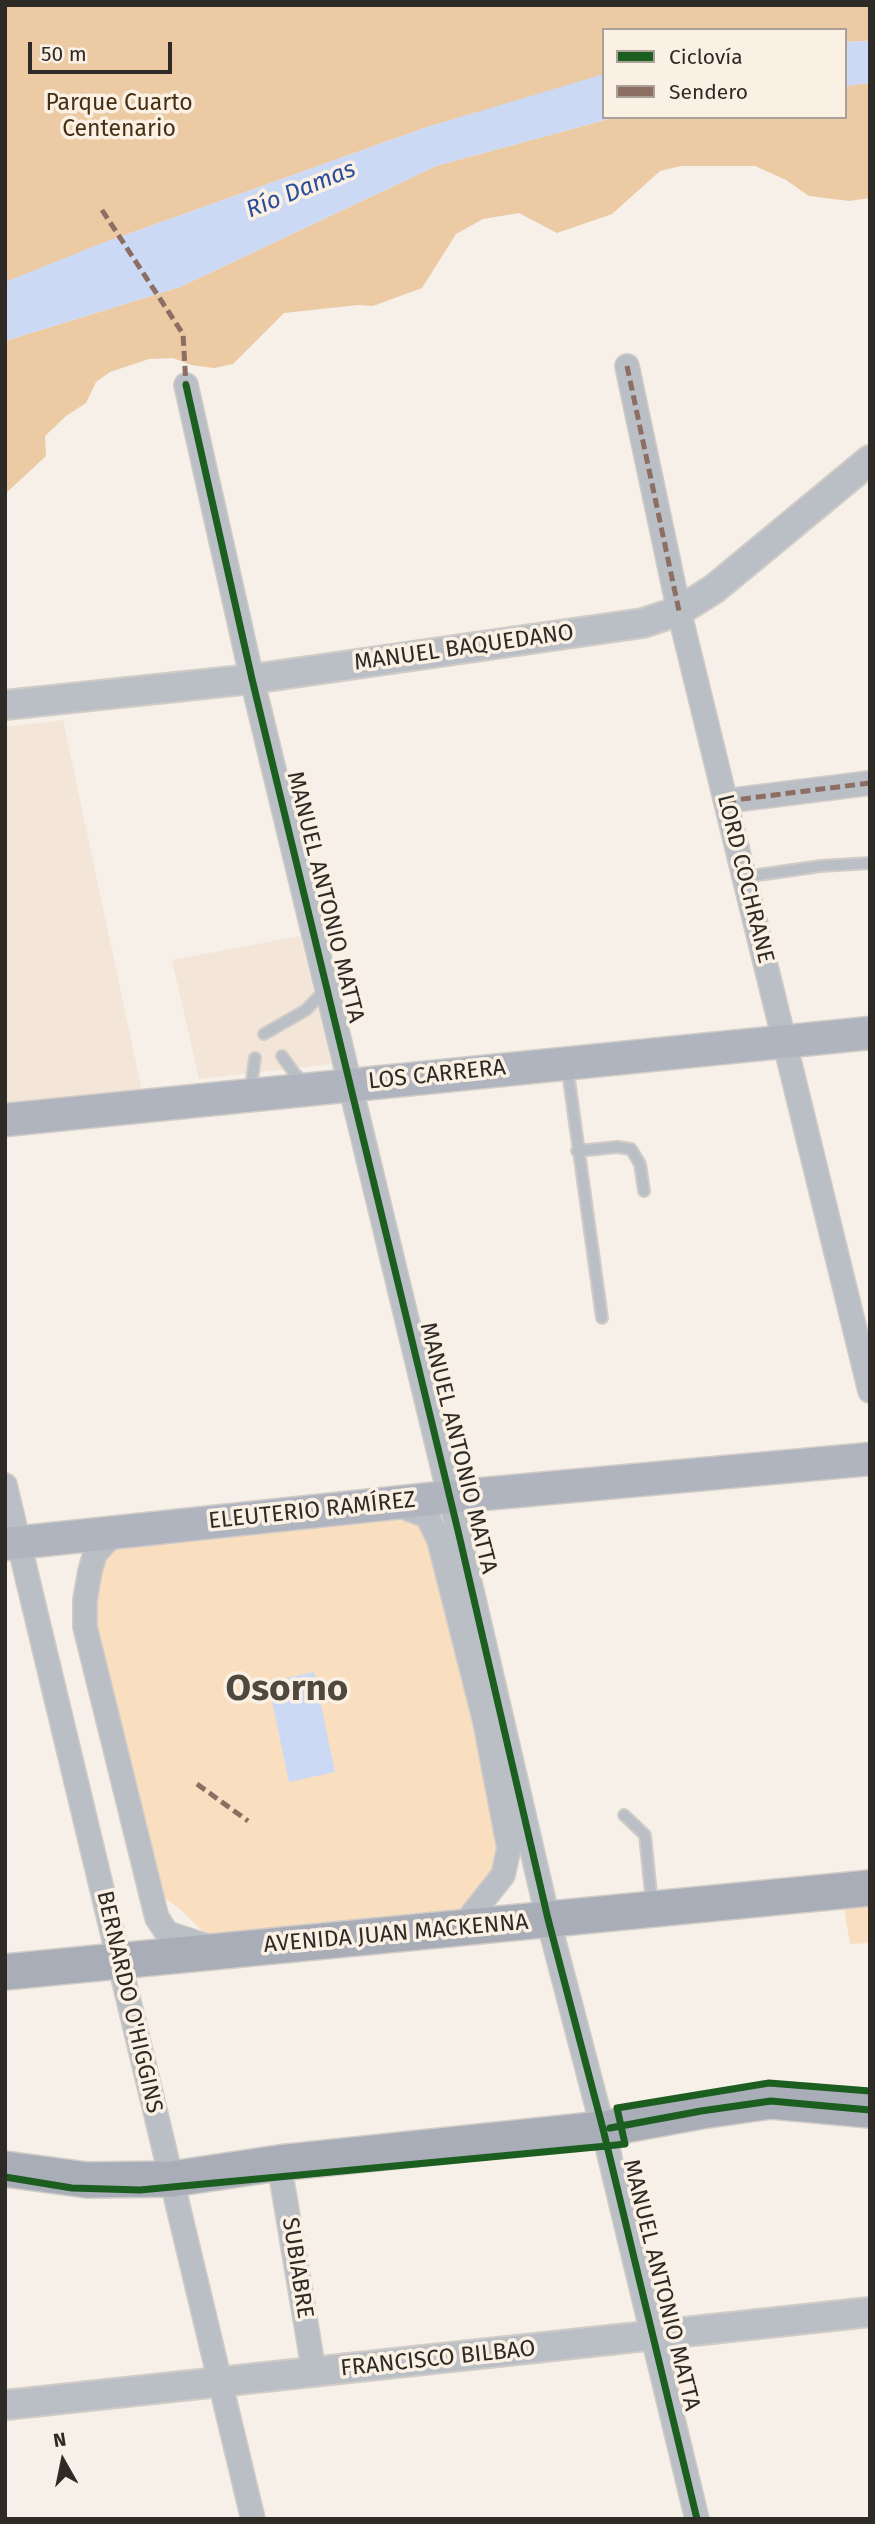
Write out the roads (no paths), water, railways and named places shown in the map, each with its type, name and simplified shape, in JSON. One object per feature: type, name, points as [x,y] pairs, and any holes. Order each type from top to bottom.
[{"type":"main road","name":"LOS CARRERA","points":[[5,1120],[870,1033]]},
{"type":"main road","name":"ELEUTERIO RAMÍREZ","points":[[12,1543],[450,1497],[870,1460]]},
{"type":"main road","name":"AVENIDA JUAN MACKENNA","points":[[5,1972],[870,1888]]},
{"type":"main road","points":[[5,2169],[87,2180],[172,2179],[279,2163],[603,2129],[701,2110],[771,2101],[870,2110]]},
{"type":"street","name":"LORD COCHRANE","points":[[627,366],[679,611],[870,1391]]},
{"type":"street","name":"MANUEL ANTONIO MATTA","points":[[186,385],[252,679],[450,1497],[548,1919],[603,2129],[697,2519]]},
{"type":"street","name":"MANUEL BAQUEDANO","points":[[5,705],[252,679],[643,623],[679,611],[714,589],[870,460]]},
{"type":"street","points":[[726,802],[870,783]]},
{"type":"street","name":"BERNARDO O'HIGGINS","points":[[5,1485],[12,1543],[119,1961],[253,2519]]},
{"type":"street","name":"MANUEL ANTONIO MATTA","points":[[392,1503],[427,1516],[439,1540],[485,1723],[509,1848],[503,1875],[462,1927]]},
{"type":"street","name":"BERNARDO O'HIGGINS","points":[[114,1532],[95,1554],[85,1600],[85,1627],[148,1886],[157,1918],[167,1933],[220,1950]]},
{"type":"street","name":"SUBIABRE","points":[[279,2163],[314,2372]]},
{"type":"street","name":"FRANCISCO BILBAO","points":[[5,2405],[870,2312]]},
{"type":"lane","points":[[744,877],[821,866],[870,863]]},
{"type":"lane","points":[[264,1034],[306,1010],[327,988]]},
{"type":"lane","points":[[282,1056],[293,1073],[313,1088]]},
{"type":"lane","points":[[242,1095],[252,1080],[256,1058]]},
{"type":"lane","points":[[567,1062],[602,1318]]},
{"type":"lane","points":[[578,1151],[617,1147],[631,1149],[640,1164],[644,1191]]},
{"type":"lane","points":[[624,1815],[645,1835],[653,1909]]},
{"type":"water","points":[[870,41],[870,83],[847,86],[847,42]]},
{"type":"water","name":"Río Damas","points":[[602,75],[602,119],[609,119],[436,166],[180,287],[5,341],[5,282],[100,244],[427,127]]},
{"type":"water","points":[[314,1672],[335,1772],[289,1782],[268,1682]]},
{"type":"district","name":"Osorno","points":[[287,1690]]},
{"type":"park label","name":"Parque Cuarto Centenario","points":[[119,117]]}]
